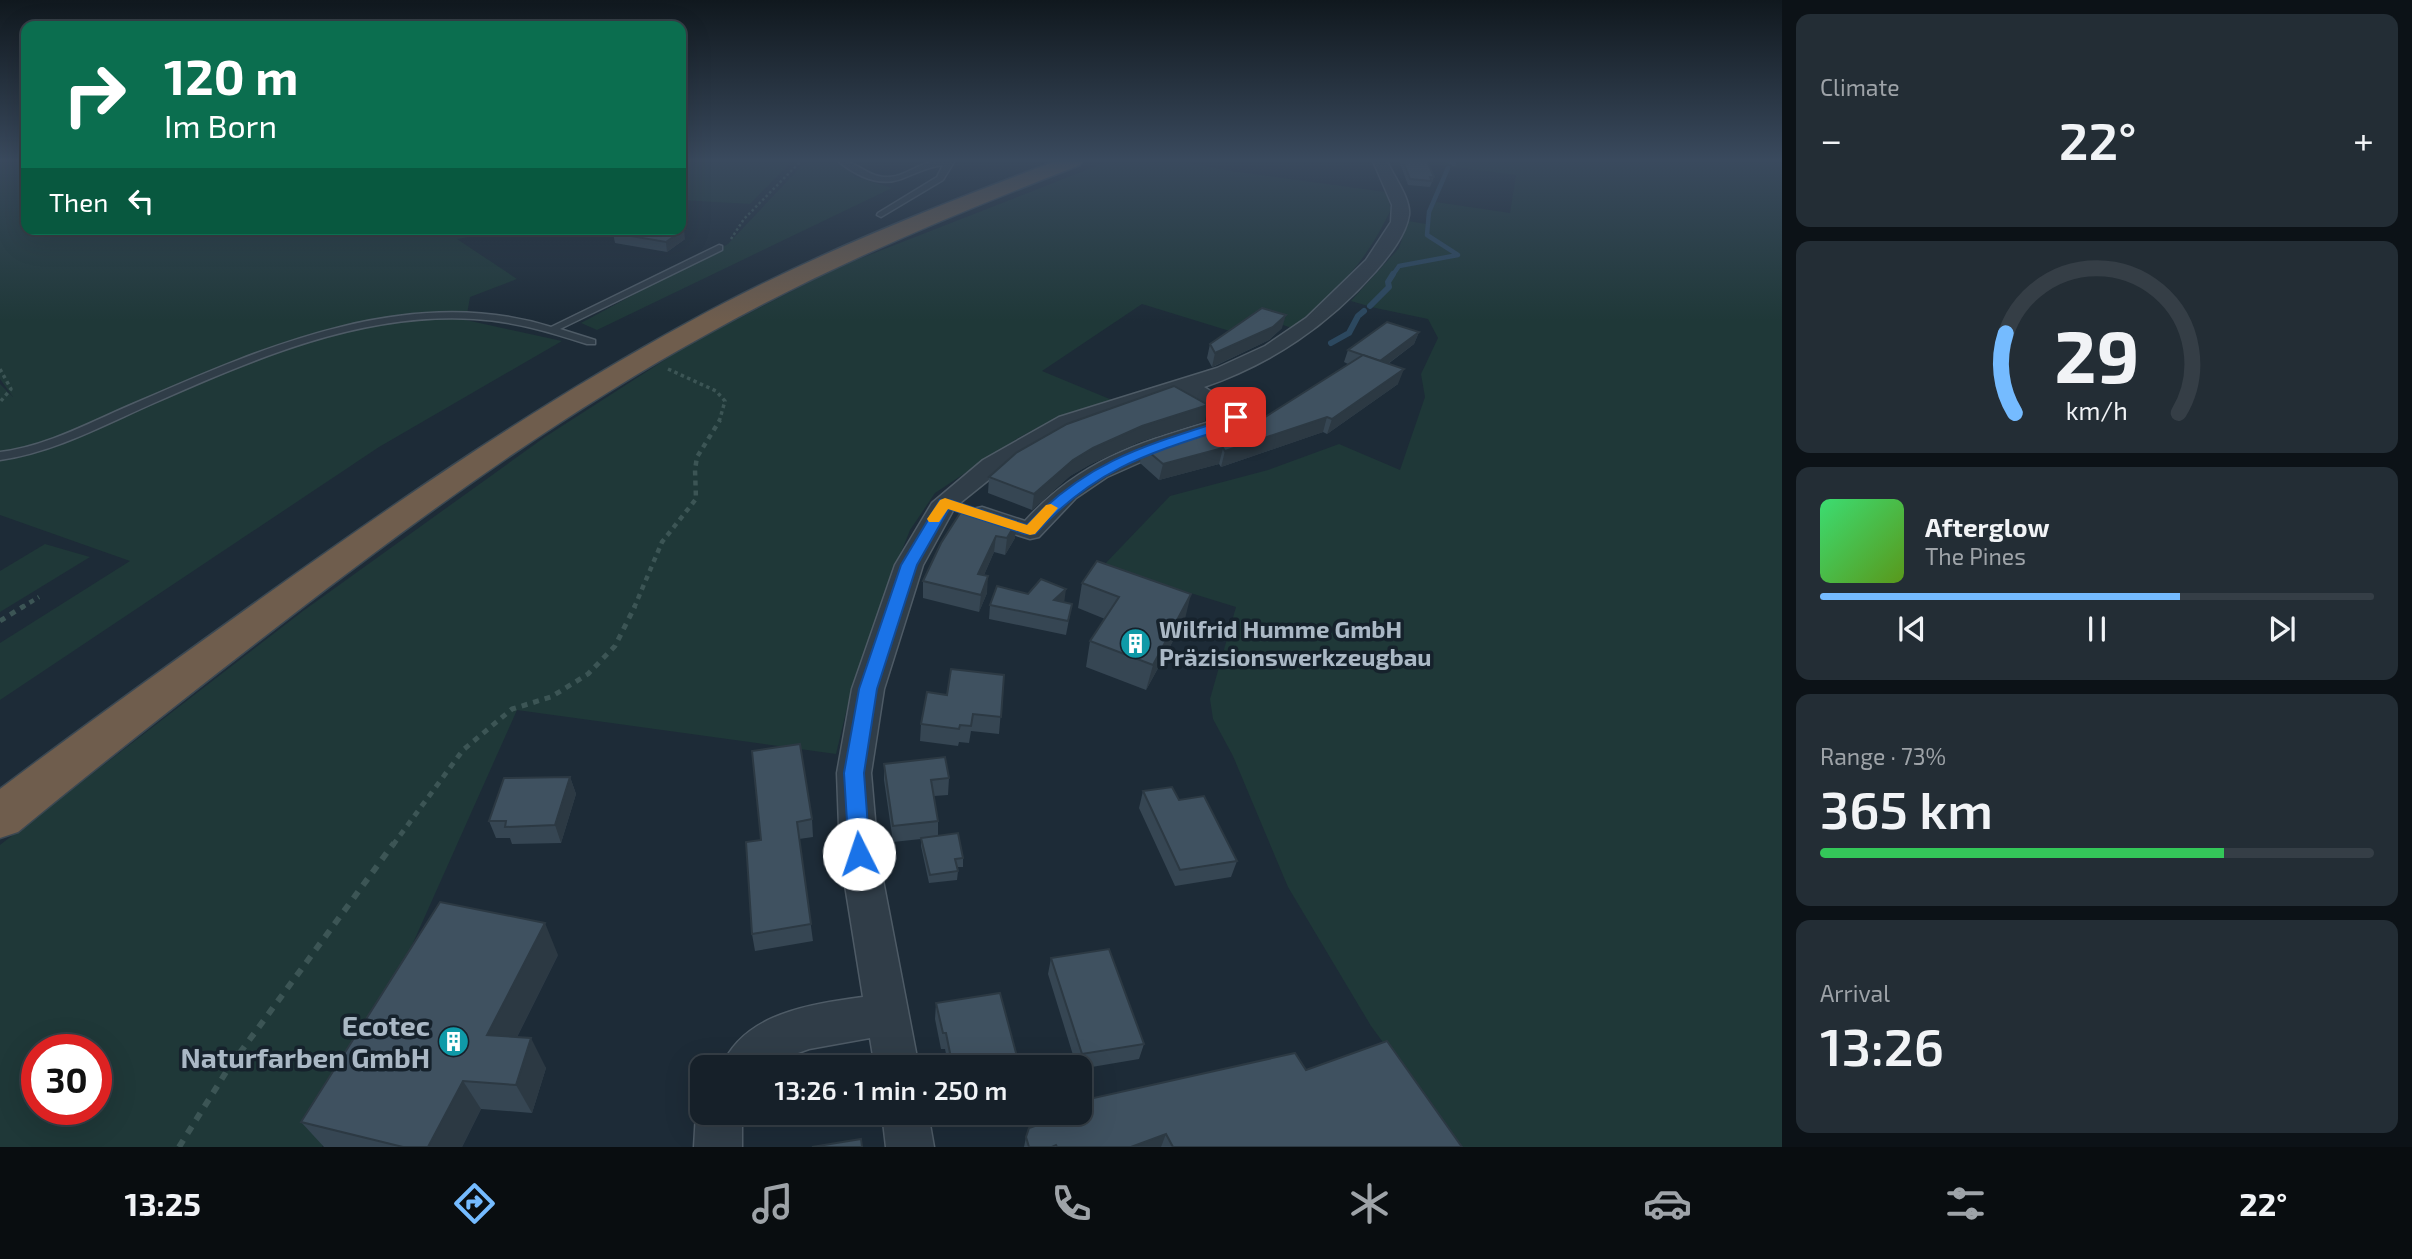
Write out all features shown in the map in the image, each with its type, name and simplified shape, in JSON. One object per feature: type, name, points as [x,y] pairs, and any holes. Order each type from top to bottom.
[{"type":"highway","points":[[0,789],[392,503],[607,369],[750,291],[850,243],[918,215]]},
{"type":"highway","points":[[0,817],[131,713],[397,518],[561,409],[756,297],[858,249],[942,215]]},
{"type":"street","points":[[895,1055],[859,854],[854,773],[868,689],[887,627],[909,565],[945,503],[992,464],[1067,422],[1185,385],[1272,351],[1340,299],[1383,252],[1400,215]]},
{"type":"street","points":[[945,503],[1030,531],[1057,501],[1099,471],[1152,448],[1233,422],[1236,417],[1229,411],[1185,385]]},
{"type":"street","points":[[752,1055],[771,1040],[797,1030],[889,1014]]},
{"type":"street","points":[[718,1147],[719,1125]]},
{"type":"street","points":[[907,1125],[910,1147]]},
{"type":"lane","points":[[556,327],[719,248]]},
{"type":"lane","points":[[0,456],[24,452],[230,364],[335,329],[433,314],[494,316],[556,327],[592,342]]},
{"type":"path","points":[[719,248],[752,215]]},
{"type":"path","points":[[179,1147],[228,1069],[463,750],[512,709],[551,697],[588,674],[615,646],[631,616],[662,542],[696,499],[695,466],[724,413],[725,401],[716,391],[661,366]]},
{"type":"path","points":[[0,369],[11,389],[0,402]]},
{"type":"path","points":[[0,621],[39,597]]},
{"type":"green space","points":[[0,215],[21,215],[21,235],[482,235],[457,239],[517,279],[470,297],[466,320],[562,341],[379,447],[0,700],[0,643],[130,561],[0,515],[0,384],[13,397],[0,379]]},
{"type":"green space","points":[[756,215],[837,215],[597,330],[581,323],[728,244]]},
{"type":"green space","points":[[972,215],[1388,215],[1361,261],[1323,301],[1292,328],[1256,316],[1233,332],[1142,304],[1042,371],[1112,400],[1060,416],[1018,438],[935,493],[910,530],[897,563],[848,704],[836,754],[517,710],[322,1147],[0,1147],[0,845],[303,611],[545,437],[691,343],[841,266]]},
{"type":"green space","points":[[1431,215],[1782,215],[1782,1147],[1460,1147],[1371,1026],[1288,887],[1233,756],[1213,719],[1210,699],[1236,607],[1103,566],[1170,496],[1268,470],[1339,444],[1400,470],[1425,397],[1421,374],[1438,338],[1428,319],[1371,307],[1390,287],[1390,282],[1400,266],[1460,256],[1429,235]]},
{"type":"green space","points":[[1408,221],[1426,224],[1426,235],[1456,255],[1397,265],[1387,281],[1388,287],[1368,306],[1351,301],[1399,248]]},
{"type":"green space","points":[[45,544],[90,557],[0,612],[0,571]]},
{"type":"building","points":[[625,235],[676,235],[666,242]]},
{"type":"building","points":[[1262,308],[1286,315],[1273,327],[1215,353],[1210,344]]},
{"type":"building","points":[[1387,322],[1419,332],[1380,361],[1348,350]]},
{"type":"building","points":[[1363,355],[1404,369],[1332,419],[1327,417],[1225,451],[1223,448],[1163,464],[1143,447],[1231,419],[1242,425],[1262,419]]},
{"type":"building","points":[[1174,386],[1208,405],[1142,426],[1093,448],[1073,460],[1034,494],[989,477],[1016,453],[1067,424]]},
{"type":"building","points":[[964,507],[1017,521],[1007,538],[996,536],[978,574],[988,576],[981,595],[923,581],[941,543]]},
{"type":"building","points":[[1097,561],[1191,594],[1153,665],[1090,641],[1119,597],[1082,583]]},
{"type":"building","points":[[1041,579],[1066,589],[1054,600],[1072,604],[1068,621],[990,605],[997,586],[1028,594]]},
{"type":"building","points":[[951,669],[1004,675],[1001,717],[973,714],[971,726],[960,725],[959,729],[921,724],[927,692],[947,695]]},
{"type":"building","points":[[800,744],[812,819],[797,822],[811,924],[752,934],[746,842],[761,840],[752,751]]},
{"type":"building","points":[[945,757],[949,778],[931,780],[938,821],[893,826],[884,764]]},
{"type":"building","points":[[570,777],[555,825],[505,827],[506,821],[489,821],[504,778]]},
{"type":"building","points":[[1172,787],[1179,800],[1204,796],[1237,861],[1180,870],[1143,791]]},
{"type":"building","points":[[958,833],[963,858],[955,859],[958,871],[930,875],[921,838]]},
{"type":"building","name":"Ecotec Naturfarben GmbH","points":[[440,902],[545,923],[487,1035],[531,1038],[516,1085],[463,1081],[428,1147],[403,1147],[301,1122]]},
{"type":"building","points":[[1109,949],[1144,1044],[1082,1054],[1051,958]]},
{"type":"building","points":[[1000,993],[1017,1055],[950,1055],[936,1003]]},
{"type":"building","points":[[1387,1041],[1462,1147],[1173,1147],[1166,1134],[1131,1147],[1029,1147],[1026,1137],[1029,1128],[1038,1125],[1092,1125],[1092,1098],[1295,1053],[1306,1070]]},
{"type":"building","points":[[861,1139],[862,1147],[812,1147]]},
{"type":"waterway","points":[[1392,276],[1399,266],[1458,255],[1427,235],[1429,215]]},
{"type":"waterway","points":[[1370,306],[1389,287],[1388,282],[1393,274]]},
{"type":"waterway","points":[[1331,343],[1349,333],[1358,316],[1364,311]]},
{"type":"slow traffic","points":[[934,519],[945,503],[1030,531],[1051,508]]},
{"type":"place","name":"Wilfrid Humme GmbH Präzisionswerkzeugbau","points":[[1136,644]]},
{"type":"place","name":"Ecotec Naturfarben GmbH","points":[[453,1042]]},
{"type":"route","points":[[859,854],[854,773],[868,689],[909,565],[928,528],[945,503],[1030,531],[1057,501],[1099,471],[1152,448],[1233,422],[1236,417]]}]
